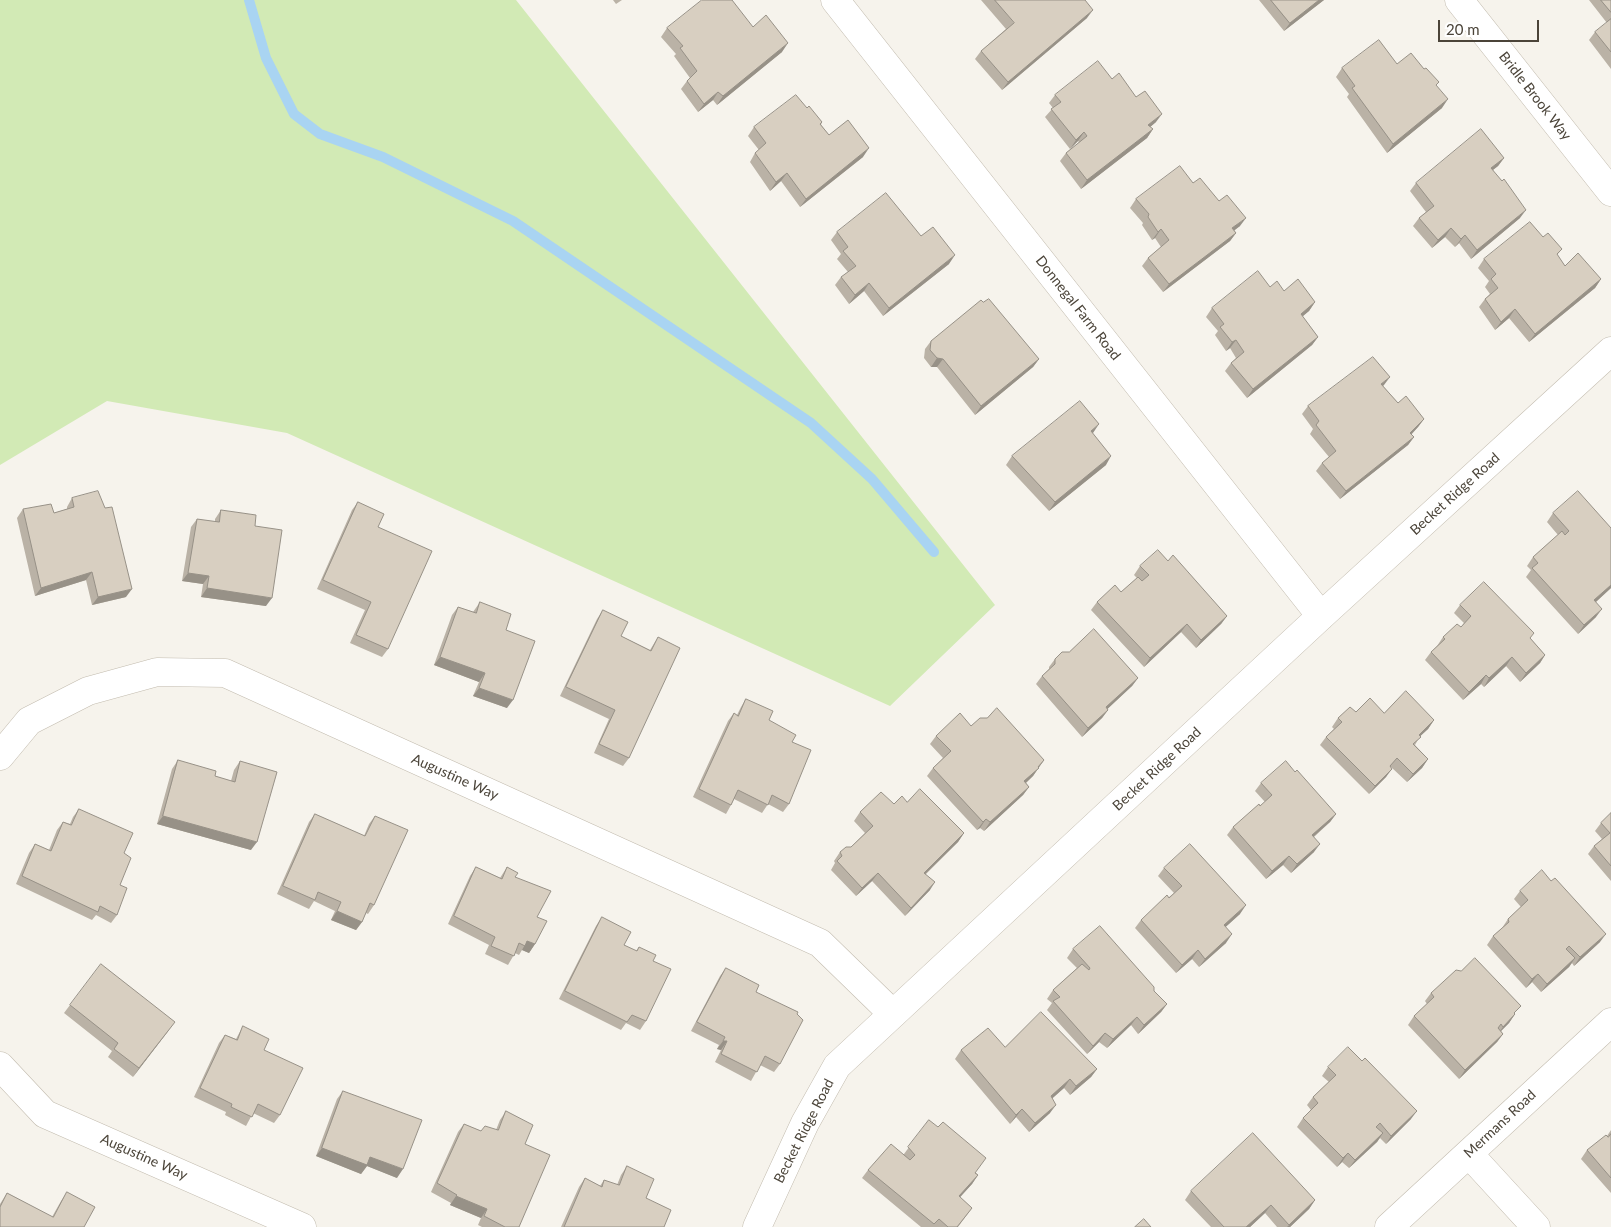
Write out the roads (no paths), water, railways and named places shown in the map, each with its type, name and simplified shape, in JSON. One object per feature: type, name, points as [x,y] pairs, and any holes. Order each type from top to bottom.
[{"type":"street","name":"Donnegal Farm Road","points":[[835,0],[1322,616]]},
{"type":"street","name":"Bridle Brook Way","points":[[1459,0],[1611,192]]},
{"type":"street","name":"Becket Ridge Road","points":[[757,1227],[806,1122],[837,1066],[1611,351]]},
{"type":"street","name":"Augustine Way","points":[[0,756],[29,721],[88,691],[157,672],[225,673],[820,944],[893,1014]]},
{"type":"street","name":"Mermans Road","points":[[1389,1227],[1611,1022]]},
{"type":"street","name":"Augustine Way","points":[[0,1066],[45,1114],[302,1227]]},
{"type":"street","points":[[1469,1154],[1536,1227]]},
{"type":"waterway","points":[[249,0],[266,58],[294,114],[320,134],[383,157],[513,221],[811,423],[872,479],[934,552]]}]
